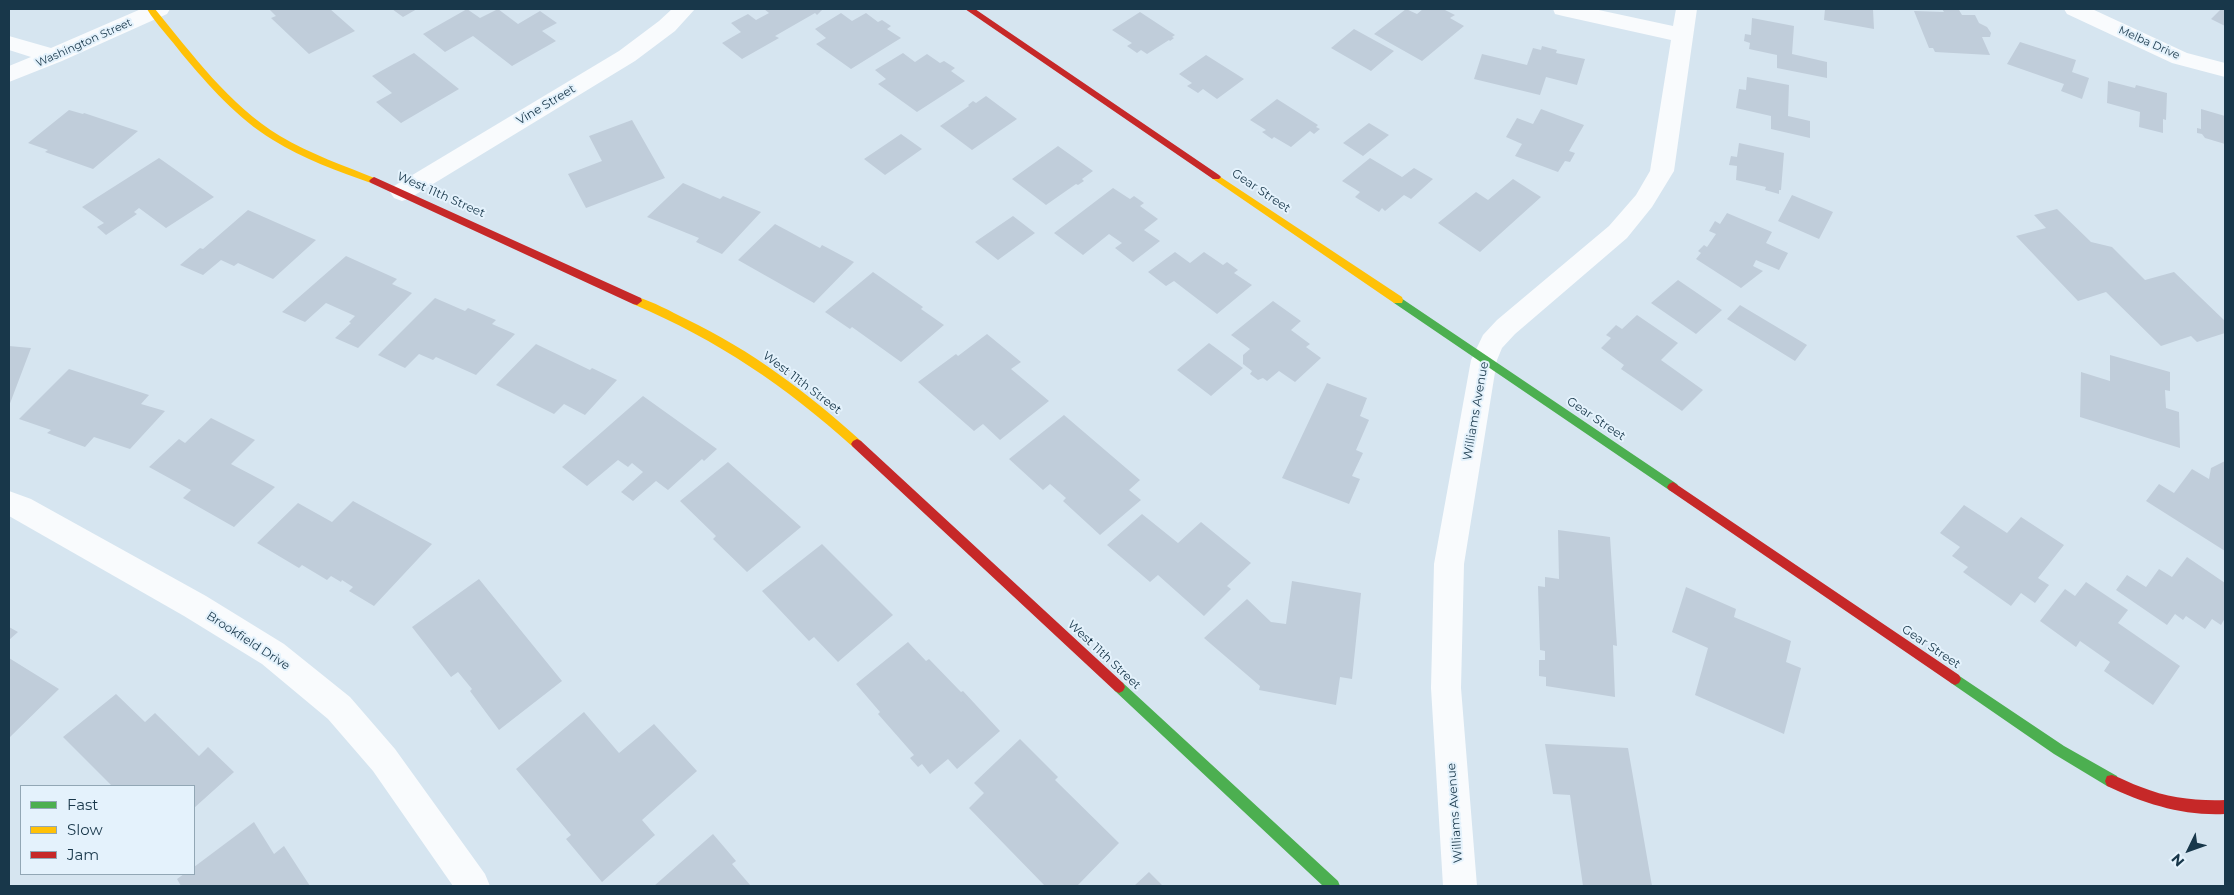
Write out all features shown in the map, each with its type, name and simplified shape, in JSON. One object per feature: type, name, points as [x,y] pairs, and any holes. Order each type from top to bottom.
[{"type":"street","name":"Vine Street","points":[[402,192],[628,56],[667,26],[684,9]]},
{"type":"street","name":"Gear Street","points":[[969,9],[2059,750],[2111,782],[2164,802],[2209,809],[2225,807]]},
{"type":"street","points":[[1563,9],[1684,22]]},
{"type":"street","name":"Melba Drive","points":[[2075,9],[2180,58],[2225,70]]},
{"type":"street","name":"West 11th Street","points":[[154,10],[217,90],[244,115],[276,138],[327,162],[402,192],[653,308],[720,342],[776,378],[835,424],[1332,886]]},
{"type":"street","name":"Washington Street","points":[[9,75],[154,10]]},
{"type":"street","name":"Williams Avenue","points":[[1460,886],[1446,688],[1449,564],[1484,360],[1492,342],[1506,327],[1618,232],[1644,201],[1662,171],[1684,22]]},
{"type":"street","points":[[9,43],[54,56]]},
{"type":"street","name":"Brookfield Drive","points":[[9,504],[21,508],[195,606],[273,654],[339,708],[384,760],[472,886]]},
{"type":"building","points":[[269,9],[330,9],[355,31],[309,54],[271,18],[276,16]]},
{"type":"building","points":[[392,9],[417,9],[403,17]]},
{"type":"building","points":[[467,9],[480,18],[498,9],[518,24],[540,11],[557,23],[542,31],[556,41],[512,66],[473,36],[445,52],[423,34]]},
{"type":"building","points":[[764,9],[823,9],[817,15],[815,13],[775,36],[779,38],[742,59],[722,43],[741,32],[731,23],[748,14],[756,20],[769,13]]},
{"type":"building","points":[[1406,9],[1417,14],[1423,9],[1443,9],[1455,15],[1450,18],[1464,26],[1422,61],[1374,34]]},
{"type":"building","points":[[1825,9],[1873,9],[1874,29],[1824,20]]},
{"type":"building","points":[[1942,9],[1959,10],[1962,15],[1975,15],[1979,23],[1987,27],[1991,33],[1990,37],[1982,37],[1990,55],[1935,52],[1933,48],[1929,48],[1914,11],[1944,12]]},
{"type":"building","points":[[2221,9],[2225,9],[2225,26],[2211,19]]},
{"type":"building","points":[[1140,12],[1175,35],[1172,37],[1174,38],[1147,54],[1141,50],[1137,53],[1127,46],[1132,43],[1112,30]]},
{"type":"building","points":[[841,13],[852,21],[866,13],[878,22],[882,20],[891,26],[887,29],[901,38],[851,69],[816,44],[826,38],[815,29]]},
{"type":"building","points":[[1752,18],[1794,26],[1792,54],[1827,62],[1827,78],[1777,68],[1777,55],[1749,49],[1750,43],[1744,41],[1745,34],[1751,35]]},
{"type":"building","points":[[1354,29],[1394,51],[1371,71],[1331,48]]},
{"type":"building","points":[[2020,42],[2076,60],[2072,72],[2089,78],[2082,99],[2061,91],[2064,84],[2007,64]]},
{"type":"building","points":[[1542,46],[1557,50],[1556,53],[1585,59],[1577,85],[1546,77],[1540,95],[1474,79],[1482,54],[1527,65],[1533,48],[1541,50]]},
{"type":"building","points":[[414,53],[459,89],[401,123],[376,102],[392,93],[372,76]]},
{"type":"building","points":[[903,53],[915,62],[927,54],[940,63],[944,61],[955,68],[951,71],[965,81],[917,112],[878,84],[886,79],[875,70]]},
{"type":"building","points":[[1206,55],[1244,79],[1217,99],[1203,89],[1198,93],[1187,86],[1192,83],[1179,74]]},
{"type":"building","points":[[1747,77],[1789,85],[1788,116],[1810,121],[1810,138],[1771,129],[1771,116],[1736,108],[1739,89],[1746,90]]},
{"type":"building","points":[[2108,81],[2135,88],[2136,85],[2167,93],[2166,120],[2163,119],[2163,133],[2139,127],[2140,112],[2107,103]]},
{"type":"building","points":[[986,96],[1017,119],[972,150],[940,126],[969,106],[973,101],[976,103]]},
{"type":"building","points":[[1277,99],[1318,125],[1316,127],[1320,129],[1314,134],[1310,131],[1291,147],[1274,137],[1272,139],[1262,132],[1266,130],[1250,120]]},
{"type":"building","points":[[1541,109],[1584,125],[1569,151],[1575,153],[1570,162],[1565,161],[1558,172],[1515,156],[1522,144],[1506,137],[1517,118],[1533,124]]},
{"type":"building","points":[[2201,109],[2225,116],[2225,144],[2205,138],[2202,134],[2197,133],[2197,128],[2201,129]]},
{"type":"building","points":[[69,110],[138,131],[93,169],[45,152],[48,150],[28,143]]},
{"type":"building","points":[[632,120],[665,178],[586,208],[568,174],[602,161],[589,136]]},
{"type":"building","points":[[1369,123],[1389,135],[1363,156],[1343,143]]},
{"type":"building","points":[[901,134],[922,149],[885,175],[864,159]]},
{"type":"building","points":[[1739,143],[1784,153],[1781,190],[1779,190],[1779,194],[1765,190],[1766,187],[1736,180],[1737,166],[1729,165],[1731,156],[1737,157]]},
{"type":"building","points":[[1058,146],[1093,171],[1082,179],[1084,181],[1078,185],[1076,184],[1046,205],[1012,179]]},
{"type":"building","points":[[159,158],[214,197],[166,228],[139,208],[134,212],[137,214],[106,235],[97,227],[104,223],[82,207]]},
{"type":"building","points":[[1370,158],[1402,177],[1414,168],[1433,179],[1411,199],[1404,195],[1385,211],[1382,208],[1379,212],[1355,197],[1360,192],[1342,181]]},
{"type":"building","points":[[1513,179],[1541,197],[1480,252],[1438,223],[1476,192],[1488,200]]},
{"type":"building","points":[[683,183],[720,199],[723,196],[761,212],[722,254],[696,242],[699,238],[647,217]]},
{"type":"building","points":[[1113,188],[1130,199],[1134,196],[1144,203],[1140,206],[1158,219],[1144,230],[1160,241],[1133,262],[1115,248],[1122,243],[1109,234],[1083,255],[1054,233]]},
{"type":"building","points":[[1792,195],[1833,212],[1819,239],[1778,221]]},
{"type":"building","points":[[2057,209],[2091,242],[2112,247],[2145,280],[2174,272],[2225,321],[2225,333],[2197,342],[2191,336],[2161,346],[2106,292],[2078,301],[2016,236],[2046,228],[2034,215]]},
{"type":"building","points":[[248,210],[316,240],[273,279],[238,263],[234,266],[221,260],[203,275],[180,265],[200,248],[203,249]]},
{"type":"building","points":[[1727,213],[1772,232],[1766,243],[1788,253],[1779,270],[1756,260],[1753,266],[1763,271],[1741,288],[1696,259],[1701,253],[1698,251],[1704,245],[1707,247],[1716,234],[1709,231],[1715,221],[1720,224]]},
{"type":"building","points":[[1013,216],[1035,233],[998,260],[975,242]]},
{"type":"building","points":[[775,224],[820,248],[822,245],[854,262],[814,303],[738,260]]},
{"type":"building","points":[[1175,252],[1190,263],[1204,252],[1223,265],[1227,262],[1238,270],[1234,273],[1252,285],[1217,314],[1174,281],[1166,286],[1148,272]]},
{"type":"building","points":[[346,256],[397,279],[392,284],[412,293],[358,348],[335,338],[351,323],[349,322],[355,316],[326,303],[305,322],[282,312]]},
{"type":"building","points":[[873,272],[923,307],[921,309],[944,325],[901,362],[852,327],[850,329],[825,312]]},
{"type":"building","points":[[1678,280],[1722,310],[1696,334],[1651,303]]},
{"type":"building","points":[[435,298],[465,311],[468,308],[496,320],[492,324],[515,334],[476,375],[436,357],[433,360],[419,354],[405,368],[378,355]]},
{"type":"building","points":[[1273,301],[1301,321],[1291,330],[1310,344],[1306,347],[1321,358],[1295,382],[1279,371],[1267,381],[1263,378],[1258,380],[1250,374],[1252,371],[1243,364],[1243,355],[1250,349],[1231,335]]},
{"type":"building","points":[[1740,305],[1807,345],[1795,361],[1727,319]]},
{"type":"building","points":[[1637,315],[1678,343],[1661,360],[1703,390],[1682,411],[1621,369],[1624,365],[1601,348],[1611,338],[1606,335],[1616,325],[1622,329]]},
{"type":"building","points":[[987,334],[1021,362],[1011,369],[1049,401],[1000,440],[983,424],[974,431],[918,382]]},
{"type":"building","points":[[1209,343],[1243,368],[1211,396],[1177,370]]},
{"type":"building","points":[[536,344],[590,370],[592,368],[617,380],[585,415],[564,404],[554,414],[496,385]]},
{"type":"building","points":[[9,346],[31,348],[9,406]]},
{"type":"building","points":[[2110,355],[2170,372],[2170,391],[2165,390],[2166,408],[2179,412],[2180,448],[2080,417],[2081,372],[2110,381]]},
{"type":"building","points":[[69,369],[149,395],[141,404],[165,411],[130,449],[94,437],[85,447],[47,433],[51,430],[19,419]]},
{"type":"building","points":[[1327,383],[1367,398],[1360,416],[1369,420],[1356,450],[1363,453],[1352,476],[1360,479],[1349,504],[1282,478]]},
{"type":"building","points":[[643,396],[717,449],[704,461],[702,459],[668,490],[656,481],[633,501],[621,492],[643,472],[632,463],[628,467],[618,460],[587,486],[562,467]]},
{"type":"building","points":[[1064,415],[1140,480],[1129,490],[1141,500],[1100,535],[1063,501],[1066,498],[1050,484],[1043,490],[1009,459]]},
{"type":"building","points":[[211,418],[255,440],[231,464],[275,487],[234,527],[183,498],[191,490],[149,467],[179,439],[185,443]]},
{"type":"building","points":[[2225,461],[2225,551],[2146,501],[2159,484],[2174,493],[2192,469],[2209,479],[2211,468]]},
{"type":"building","points":[[728,462],[801,527],[747,572],[713,539],[716,536],[680,501]]},
{"type":"building","points":[[353,501],[432,544],[374,606],[349,591],[353,587],[342,580],[341,582],[331,576],[327,580],[302,565],[299,568],[257,543],[298,503],[332,522]]},
{"type":"building","points":[[1964,505],[2007,533],[2021,517],[2064,545],[2038,578],[2049,585],[2035,603],[2021,593],[2011,606],[1963,572],[1968,567],[1952,556],[1960,547],[1940,533]]},
{"type":"building","points":[[1142,514],[1178,543],[1201,522],[1251,563],[1227,586],[1231,589],[1204,616],[1158,575],[1150,582],[1107,545]]},
{"type":"building","points":[[1558,530],[1610,537],[1617,646],[1613,645],[1615,697],[1546,686],[1546,677],[1539,676],[1539,660],[1545,660],[1545,651],[1540,650],[1538,586],[1545,587],[1545,577],[1559,579]]},
{"type":"building","points":[[822,544],[893,615],[838,662],[814,637],[809,641],[762,591]]},
{"type":"building","points":[[2187,557],[2225,583],[2225,618],[2221,625],[2212,619],[2205,629],[2186,616],[2183,620],[2175,614],[2167,625],[2116,590],[2127,575],[2146,587],[2159,569],[2172,577]]},
{"type":"building","points":[[479,579],[562,681],[499,730],[470,691],[472,689],[458,672],[451,677],[412,627]]},
{"type":"building","points":[[1292,581],[1361,593],[1352,679],[1340,677],[1336,705],[1259,690],[1260,686],[1204,638],[1247,599],[1271,622],[1286,624]]},
{"type":"building","points":[[2086,582],[2128,610],[2118,623],[2180,666],[2153,705],[2104,671],[2110,662],[2080,641],[2076,647],[2040,621],[2065,589],[2075,596]]},
{"type":"building","points":[[1686,587],[1736,609],[1734,617],[1791,641],[1786,662],[1801,668],[1784,734],[1695,695],[1708,648],[1672,632]]},
{"type":"building","points":[[9,627],[18,632],[9,640]]},
{"type":"building","points":[[908,642],[926,661],[929,659],[961,692],[963,691],[1000,731],[957,769],[948,759],[930,774],[922,764],[918,767],[910,758],[914,755],[878,714],[880,712],[856,684]]},
{"type":"building","points":[[9,658],[59,689],[9,738]]},
{"type":"building","points":[[116,694],[145,722],[155,713],[199,756],[208,747],[234,772],[195,807],[195,785],[111,785],[63,737]]},
{"type":"building","points":[[584,712],[619,753],[654,724],[697,771],[642,820],[655,835],[602,882],[566,839],[571,835],[516,769]]},
{"type":"building","points":[[1020,739],[1058,777],[1055,780],[1119,843],[1077,886],[1045,886],[969,808],[984,793],[974,783]]},
{"type":"building","points":[[1545,744],[1628,748],[1652,886],[1583,886],[1570,795],[1553,794]]},
{"type":"building","points":[[254,822],[274,854],[284,846],[310,886],[181,886],[177,879],[183,875],[195,875],[195,866]]},
{"type":"building","points":[[713,834],[736,861],[732,864],[751,886],[654,886]]},
{"type":"building","points":[[1149,872],[1163,886],[1134,886]]},
{"type":"traffic: fast","points":[[1398,300],[1673,487]]},
{"type":"traffic: fast","points":[[1955,679],[2059,750],[2112,781]]},
{"type":"traffic: fast","points":[[1119,687],[1333,886]]},
{"type":"traffic: slow","points":[[151,9],[208,79],[257,125],[299,150],[374,181]]},
{"type":"traffic: slow","points":[[1216,177],[1398,300]]},
{"type":"traffic: slow","points":[[637,301],[710,335],[738,352],[809,402],[857,444]]},
{"type":"traffic: jam","points":[[969,9],[1216,177]]},
{"type":"traffic: jam","points":[[374,181],[637,301]]},
{"type":"traffic: jam","points":[[857,444],[1119,687]]},
{"type":"traffic: jam","points":[[1673,487],[1955,679]]},
{"type":"traffic: jam","points":[[2112,781],[2139,794],[2167,802],[2195,807],[2225,807]]}]
